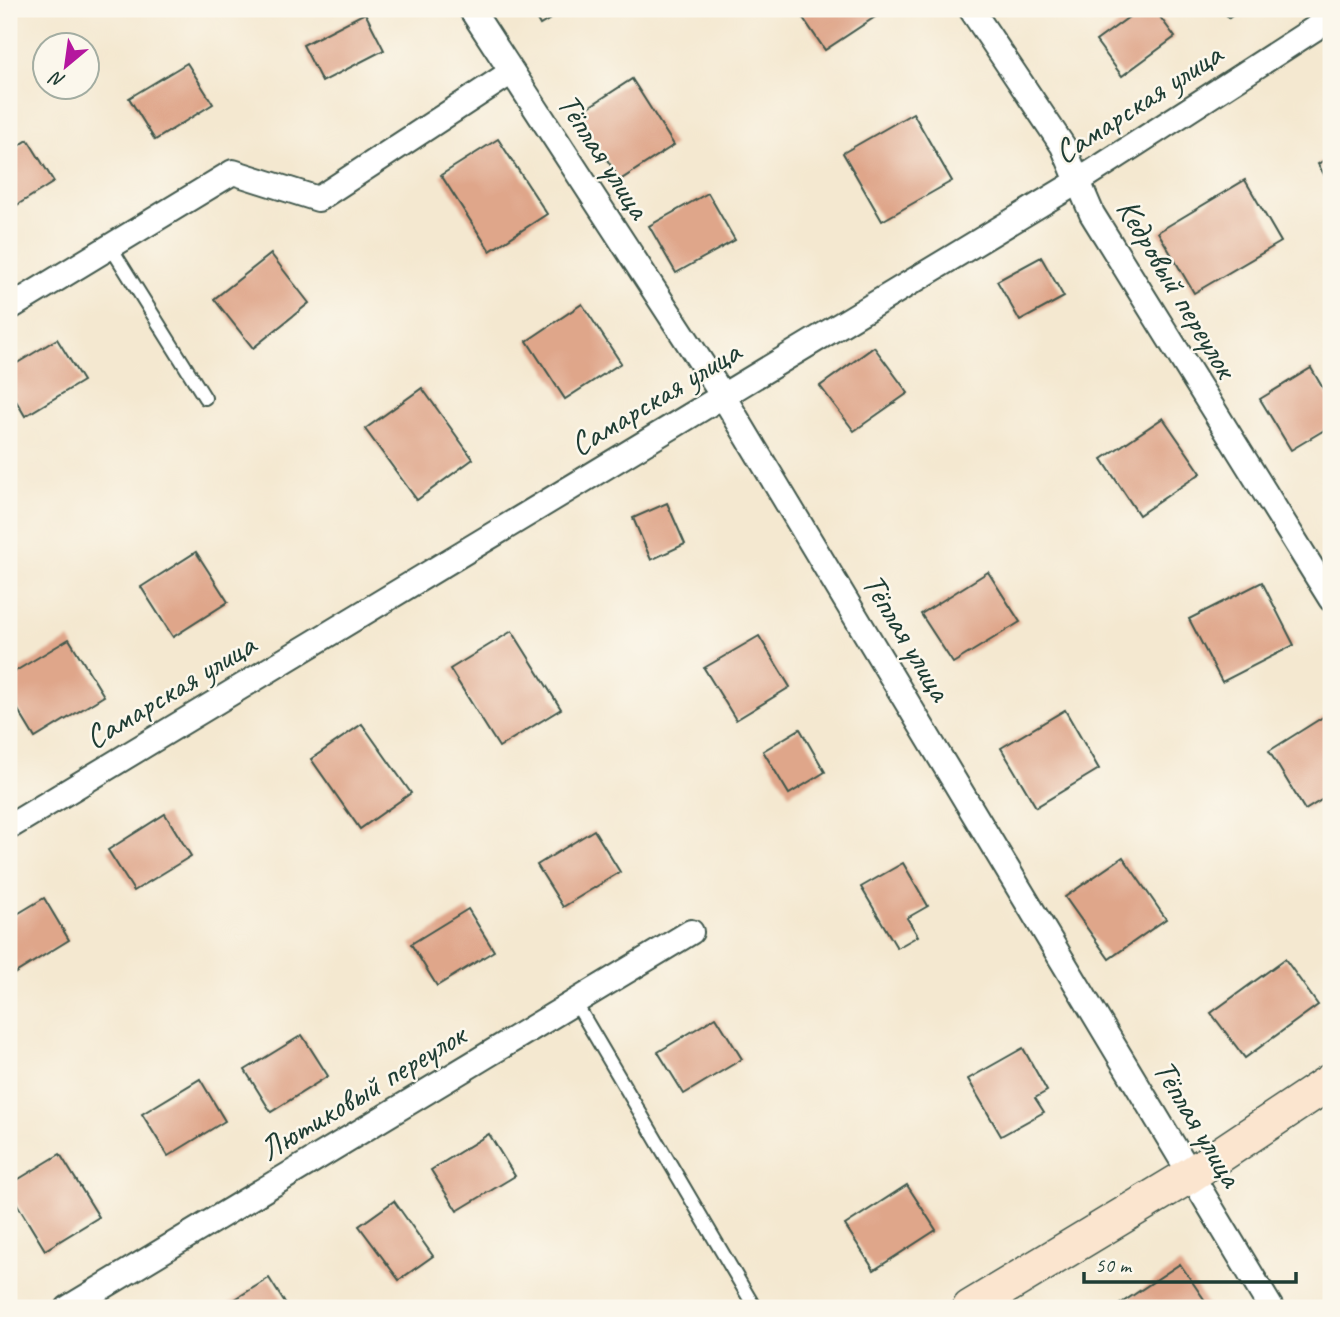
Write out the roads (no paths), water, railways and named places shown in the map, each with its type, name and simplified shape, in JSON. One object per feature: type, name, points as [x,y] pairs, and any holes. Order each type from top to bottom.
[{"type":"street","name":"Тёплая улица","points":[[471,9],[510,73],[723,396],[1271,1308]]},
{"type":"street","name":"Кедровый переулок","points":[[971,9],[1063,146],[1092,214],[1331,599]]},
{"type":"street","name":"Самарская улица","points":[[9,827],[1077,182],[1331,18]]},
{"type":"street","points":[[9,308],[233,172],[318,199],[510,73]]},
{"type":"street","name":"Лютиковый переулок","points":[[68,1308],[691,932]]},
{"type":"street","points":[[970,1308],[1190,1175],[1331,1082]]},
{"type":"lane","points":[[110,246],[205,398]]},
{"type":"lane","points":[[575,1002],[755,1308]]}]
